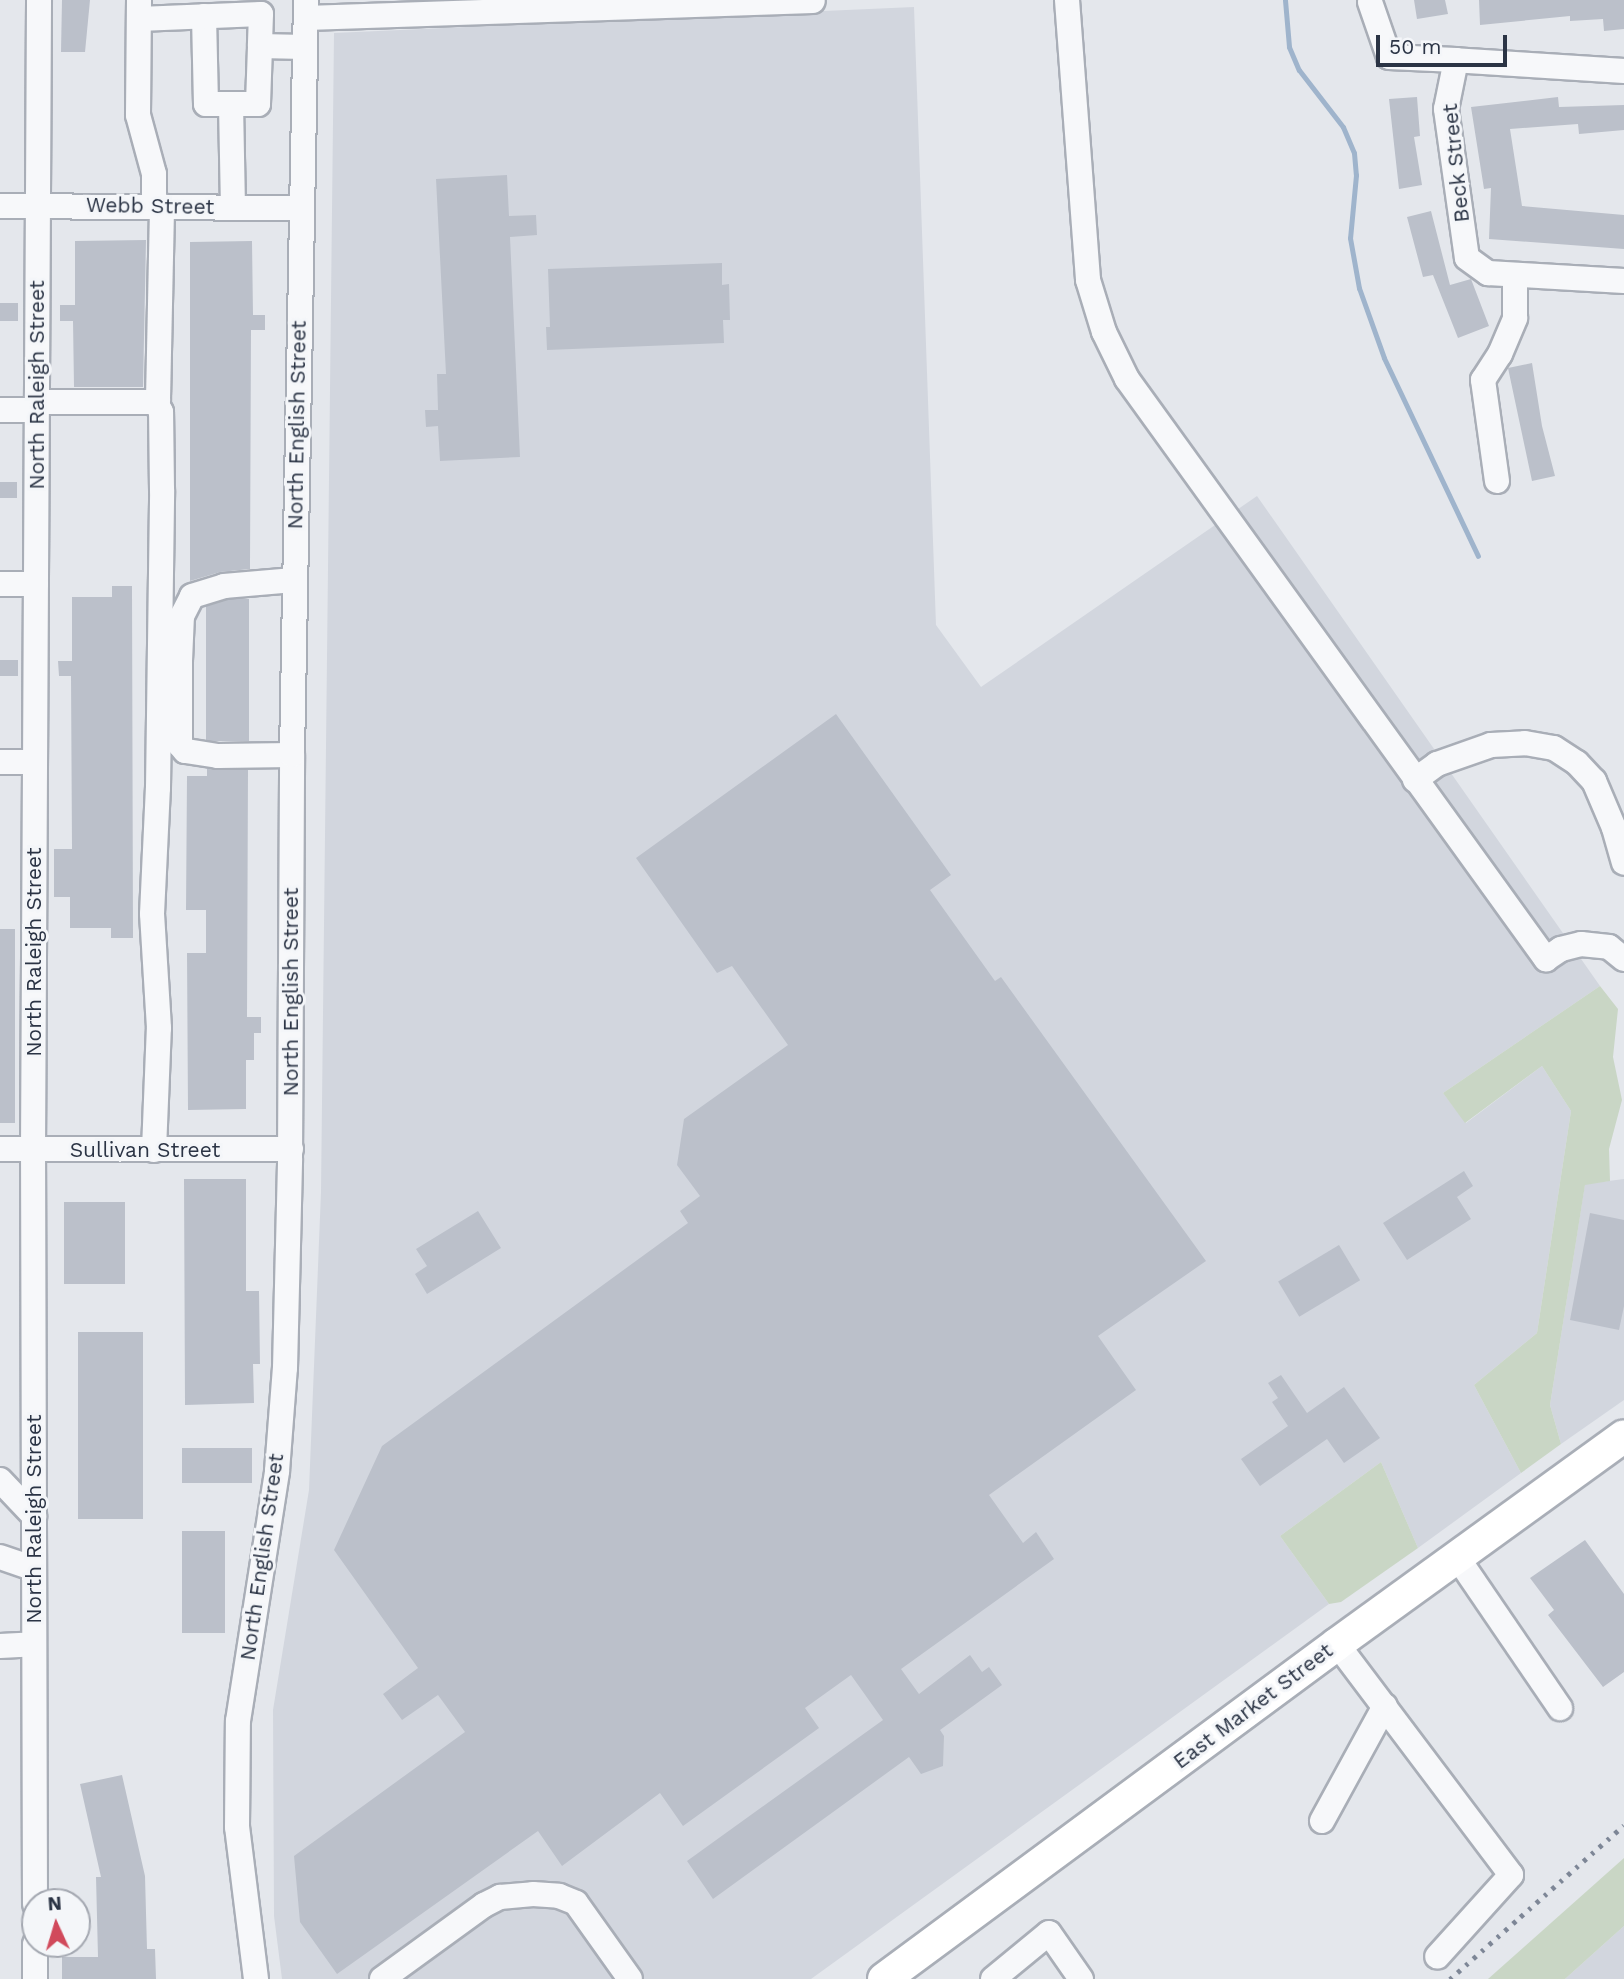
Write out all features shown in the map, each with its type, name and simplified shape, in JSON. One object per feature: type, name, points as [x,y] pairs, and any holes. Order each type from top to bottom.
[{"type":"main road","name":"East Market Street","points":[[892,1977],[1337,1644],[1624,1436]]},
{"type":"street","name":"North Raleigh Street","points":[[35,1888],[33,1150],[39,0]]},
{"type":"street","points":[[306,9],[813,1]]},
{"type":"street","points":[[1370,2],[1389,57],[1624,71]]},
{"type":"street","points":[[1068,6],[1088,280],[1115,357],[1127,379],[1546,959],[1561,949],[1581,944],[1609,947],[1624,959]]},
{"type":"street","points":[[154,1150],[159,1028],[152,914],[159,788],[161,412],[156,402],[159,395],[158,206],[154,174],[138,115],[139,10],[204,16],[261,7],[258,104],[206,104],[204,16]]},
{"type":"street","name":"North English Street","points":[[256,1979],[237,1827],[238,1721],[277,1471],[285,1368],[290,1149],[294,580],[306,9]]},
{"type":"street","points":[[260,47],[305,47]]},
{"type":"street","name":"Beck Street","points":[[1456,60],[1446,109],[1467,258],[1488,273],[1624,281]]},
{"type":"street","points":[[231,104],[233,207]]},
{"type":"street","name":"Webb Street","points":[[0,205],[300,208]]},
{"type":"street","points":[[1497,481],[1483,380],[1500,354],[1515,318],[1515,275]]},
{"type":"street","points":[[0,410],[36,406],[156,402]]},
{"type":"street","points":[[292,755],[218,756],[185,751],[180,745],[180,661],[182,616],[192,596],[224,586],[294,580]]},
{"type":"street","points":[[0,584],[36,584]]},
{"type":"street","points":[[1415,780],[1437,765],[1490,745],[1525,743],[1554,748],[1577,763],[1594,781],[1614,828],[1624,863]]},
{"type":"street","points":[[0,762],[35,762]]},
{"type":"street","name":"Sullivan Street","points":[[0,1149],[290,1149]]},
{"type":"street","points":[[0,1480],[34,1516]]},
{"type":"street","points":[[0,1557],[34,1569]]},
{"type":"street","points":[[1457,1557],[1560,1709]]},
{"type":"street","points":[[0,1646],[34,1644]]},
{"type":"street","points":[[1337,1644],[1511,1875],[1437,1957]]},
{"type":"street","points":[[1322,1821],[1385,1706]]},
{"type":"street","points":[[382,1979],[484,1905],[500,1897],[533,1894],[559,1896],[576,1903],[630,1979]]},
{"type":"street","points":[[993,1979],[1049,1933],[1081,1979]]},
{"type":"street","points":[[24,1979],[35,1979],[35,1958]]},
{"type":"shaded area","points":[[914,7],[936,625],[981,687],[1257,496],[1600,986],[1443,1093],[1466,1123],[1542,1066],[1571,1111],[1537,1333],[1474,1385],[1521,1473],[1418,1548],[1381,1462],[1280,1536],[1329,1604],[811,1979],[282,1979],[274,1916],[273,1710],[309,1490],[321,1192],[334,33]]},
{"type":"shaded area","points":[[1624,1179],[1624,1400],[1561,1444],[1550,1405],[1585,1184]]},
{"type":"shaded area","points":[[1624,1926],[1624,1979],[1565,1979]]},
{"type":"green space","points":[[1600,986],[1618,1009],[1613,1057],[1622,1100],[1609,1149],[1610,1181],[1585,1185],[1550,1405],[1561,1444],[1521,1473],[1474,1385],[1537,1333],[1571,1111],[1542,1066],[1465,1123],[1443,1093]]},
{"type":"green space","points":[[1381,1462],[1418,1548],[1341,1602],[1329,1604],[1280,1536]]},
{"type":"green space","points":[[1624,1858],[1624,1926],[1565,1979],[1488,1979]]},
{"type":"building","points":[[62,0],[90,0],[85,52],[61,52]]},
{"type":"building","points":[[1414,0],[1445,0],[1448,14],[1417,19]]},
{"type":"building","points":[[1479,0],[1624,0],[1624,29],[1604,31],[1603,19],[1570,21],[1570,16],[1480,25]]},
{"type":"building","points":[[1417,97],[1420,136],[1414,137],[1422,185],[1399,189],[1389,99]]},
{"type":"building","points":[[1558,97],[1559,107],[1624,105],[1624,130],[1579,134],[1578,124],[1510,129],[1522,206],[1624,215],[1624,249],[1489,239],[1491,188],[1484,189],[1471,107]]},
{"type":"building","points":[[507,175],[509,216],[536,215],[537,235],[510,237],[520,457],[440,461],[438,426],[426,427],[425,410],[438,410],[437,374],[446,374],[436,179]]},
{"type":"building","points":[[1431,211],[1450,285],[1471,279],[1489,326],[1458,338],[1433,275],[1423,277],[1407,217]]},
{"type":"building","points":[[146,240],[143,387],[74,387],[73,321],[60,321],[60,305],[75,305],[75,241]]},
{"type":"building","points":[[252,241],[253,315],[265,315],[265,330],[251,330],[250,569],[220,572],[190,581],[190,242]]},
{"type":"building","points":[[722,263],[722,285],[729,284],[730,320],[723,320],[724,343],[547,350],[546,327],[550,327],[548,269]]},
{"type":"building","points":[[0,303],[18,303],[18,321],[0,321]]},
{"type":"building","points":[[1532,363],[1542,426],[1555,476],[1532,481],[1508,368]]},
{"type":"building","points":[[0,482],[17,482],[17,498],[0,498]]},
{"type":"building","points":[[112,586],[132,586],[133,938],[111,938],[111,928],[70,928],[70,897],[54,897],[54,849],[72,849],[71,676],[59,676],[58,661],[72,661],[72,597],[112,597]]},
{"type":"building","points":[[206,599],[249,599],[249,741],[206,741]]},
{"type":"building","points":[[0,660],[18,660],[18,676],[0,676]]},
{"type":"building","points":[[836,714],[951,875],[930,890],[995,981],[1001,977],[1206,1261],[1098,1336],[1136,1390],[989,1495],[1023,1543],[1036,1532],[1054,1559],[901,1669],[919,1694],[970,1655],[982,1672],[989,1667],[1002,1685],[940,1730],[944,1736],[943,1766],[921,1774],[909,1757],[713,1899],[687,1861],[883,1720],[851,1675],[805,1708],[819,1728],[683,1826],[660,1793],[562,1866],[538,1831],[337,1974],[300,1922],[294,1856],[465,1732],[438,1695],[402,1720],[383,1694],[418,1668],[334,1550],[382,1446],[688,1223],[680,1211],[700,1196],[677,1165],[684,1119],[788,1045],[732,966],[717,973],[636,858]]},
{"type":"building","points":[[207,769],[248,770],[247,1017],[261,1017],[261,1033],[254,1033],[254,1060],[246,1060],[246,1109],[188,1110],[187,953],[206,953],[206,910],[186,910],[187,776],[207,776]]},
{"type":"building","points":[[0,929],[15,929],[15,1123],[0,1123]]},
{"type":"building","points":[[1464,1171],[1473,1186],[1457,1197],[1471,1219],[1407,1260],[1383,1223]]},
{"type":"building","points":[[184,1179],[246,1179],[246,1291],[259,1291],[260,1364],[253,1364],[254,1403],[185,1405]]},
{"type":"building","points":[[64,1202],[125,1202],[125,1284],[64,1284]]},
{"type":"building","points":[[478,1211],[501,1248],[427,1294],[415,1274],[427,1266],[416,1249]]},
{"type":"building","points":[[1590,1213],[1624,1220],[1624,1306],[1619,1330],[1570,1320]]},
{"type":"building","points":[[1339,1245],[1360,1280],[1299,1317],[1278,1282]]},
{"type":"building","points":[[78,1332],[143,1332],[143,1519],[78,1519]]},
{"type":"building","points":[[1281,1375],[1307,1413],[1344,1387],[1380,1438],[1344,1463],[1327,1439],[1260,1486],[1241,1459],[1288,1426],[1272,1402],[1278,1398],[1268,1383]]},
{"type":"building","points":[[182,1448],[252,1448],[252,1483],[182,1483]]},
{"type":"building","points":[[182,1531],[225,1531],[225,1633],[182,1633]]},
{"type":"building","points":[[1585,1540],[1624,1594],[1624,1672],[1603,1687],[1548,1615],[1554,1610],[1530,1578]]},
{"type":"building","points":[[122,1775],[145,1876],[147,1949],[155,1949],[156,1979],[62,1979],[62,1958],[98,1957],[96,1877],[101,1877],[80,1784]]},
{"type":"waterway","points":[[1285,0],[1289,47],[1299,70],[1343,127],[1354,153],[1356,175],[1350,238],[1359,288],[1384,358],[1478,556]]},
{"type":"railway","points":[[1450,1979],[1624,1825]]}]
